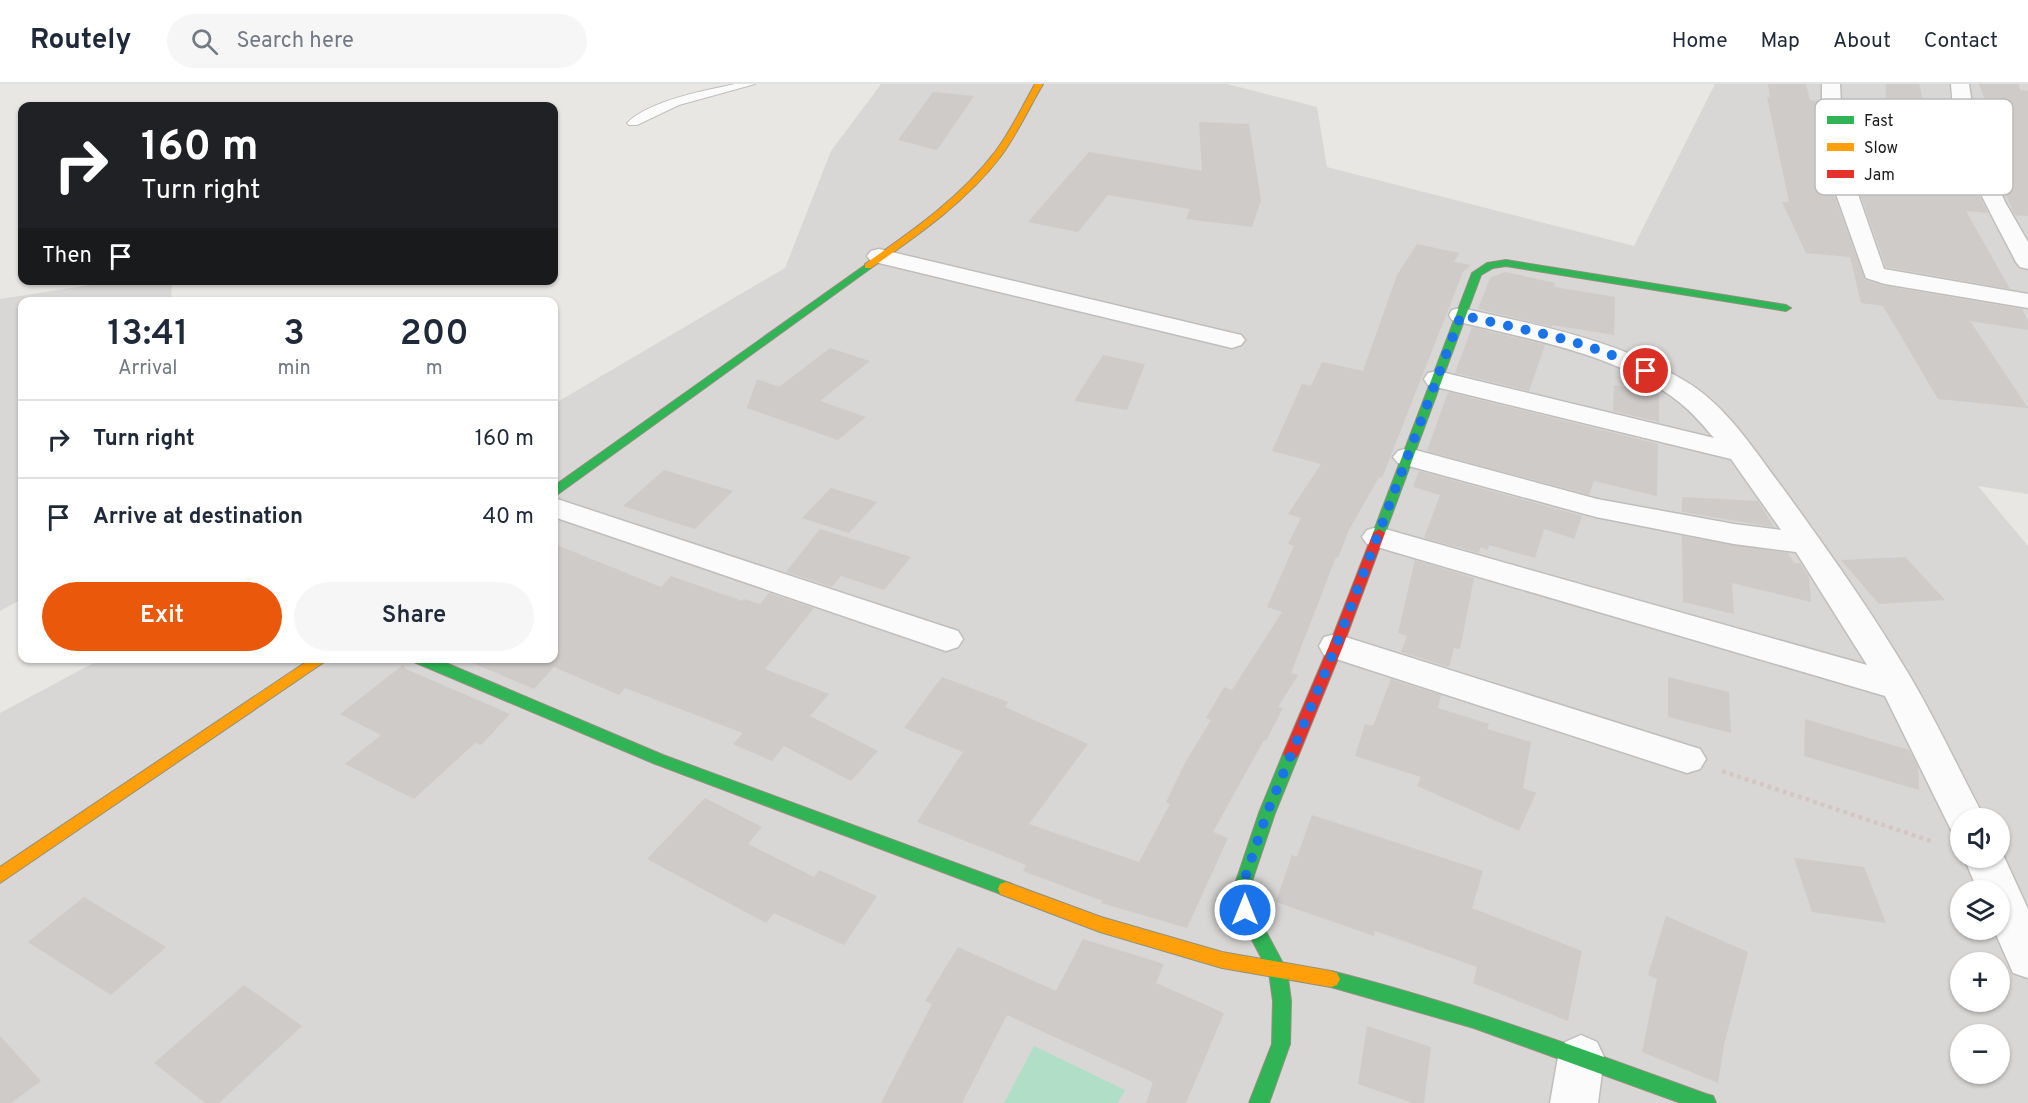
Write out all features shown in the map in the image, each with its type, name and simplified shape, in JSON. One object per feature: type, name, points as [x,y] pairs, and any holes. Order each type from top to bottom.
[{"type":"street","points":[[558,488],[657,414],[942,211],[990,165],[1039,84]]},
{"type":"street","points":[[1831,84],[1831,99]]},
{"type":"street","points":[[1960,84],[1962,99]]},
{"type":"street","points":[[1847,195],[1874,273],[1885,278],[2028,301]]},
{"type":"street","points":[[1992,195],[2003,218],[2025,250]]},
{"type":"street","points":[[879,256],[1233,340]]},
{"type":"street","points":[[1259,1103],[1281,1044],[1282,1001],[1278,971],[1245,910],[1242,887],[1267,813],[1336,646],[1477,273],[1483,267],[1506,263],[1786,308]]},
{"type":"street","points":[[1461,315],[1576,343],[1630,362],[1678,388],[1703,411],[1742,453],[1807,543],[1898,687],[1959,808]]},
{"type":"street","points":[[1437,379],[1742,453]]},
{"type":"street","points":[[1408,457],[1596,508],[1734,534],[1807,543]]},
{"type":"street","points":[[558,508],[946,639]]},
{"type":"street","points":[[1378,537],[1898,687]]},
{"type":"street","points":[[1336,646],[1687,759]]},
{"type":"street","points":[[0,876],[316,663]]},
{"type":"street","points":[[431,663],[647,754],[974,879],[1100,924],[1222,960],[1332,979],[1406,997],[1706,1103]]},
{"type":"street","points":[[2010,917],[2028,959]]},
{"type":"street","points":[[1574,1103],[1581,1057]]},
{"type":"lane","points":[[633,123],[651,112],[675,103],[750,84]]},
{"type":"path","points":[[1687,759],[1939,843]]},
{"type":"shaded area","points":[[881,84],[1227,84],[1317,107],[1327,167],[1634,246],[1715,84],[2028,84],[2028,494],[1978,486],[2028,546],[2028,1103],[0,1103],[0,713],[94,663],[558,663],[558,402],[785,268],[831,151]]},
{"type":"shaded area","points":[[90,285],[172,285],[171,297],[18,297],[18,601],[0,611],[0,299]]},
{"type":"green space","points":[[1034,1046],[1125,1090],[1118,1103],[1004,1103]]},
{"type":"building","points":[[1768,84],[1806,84],[1810,100],[1815,101],[1815,195],[1834,195],[1865,280],[1885,286],[2022,309],[2028,321],[2028,330],[1970,321],[2028,408],[1938,399],[1883,306],[1861,303],[1850,257],[1806,253],[1782,202],[1789,202],[1767,97],[1770,97]]},
{"type":"building","points":[[1886,84],[1919,84],[1923,99],[1885,99]]},
{"type":"building","points":[[1979,84],[2019,84],[2020,90],[2028,91],[2028,216],[2015,215],[2006,195],[2013,195],[2013,99],[1984,99]]},
{"type":"building","points":[[933,92],[974,96],[937,150],[898,140]]},
{"type":"building","points":[[1199,122],[1249,124],[1261,200],[1252,227],[1186,219],[1190,209],[1108,195],[1078,232],[1028,222],[1089,152],[1202,171]]},
{"type":"building","points":[[1861,195],[1979,195],[1988,213],[1966,211],[2010,289],[1886,267]]},
{"type":"building","points":[[1417,244],[1459,253],[1454,262],[1471,265],[1463,272],[1382,478],[1379,477],[1348,532],[1338,558],[1336,557],[1291,673],[1298,675],[1278,707],[1283,708],[1213,832],[1228,838],[1187,928],[1101,903],[1103,901],[1023,871],[1026,865],[917,822],[963,752],[904,728],[942,677],[1008,702],[1005,707],[1088,744],[1029,824],[1139,862],[1170,804],[1166,802],[1186,761],[1211,720],[1206,718],[1224,687],[1232,690],[1282,612],[1267,607],[1294,546],[1288,544],[1301,518],[1288,514],[1321,464],[1272,451],[1302,384],[1311,386],[1322,362],[1363,371],[1397,275]]},
{"type":"building","points":[[1505,272],[1555,283],[1554,287],[1615,297],[1614,335],[1552,325],[1552,327],[1478,309],[1490,278]]},
{"type":"building","points":[[1472,327],[1545,345],[1529,391],[1455,373]]},
{"type":"building","points":[[830,348],[870,361],[820,401],[866,417],[838,440],[747,408],[757,379],[779,387]]},
{"type":"building","points":[[1103,355],[1145,364],[1127,410],[1074,401]]},
{"type":"building","points":[[1614,385],[1659,394],[1659,422],[1613,411]]},
{"type":"building","points":[[1448,392],[1658,444],[1657,496],[1594,481],[1589,495],[1427,451]]},
{"type":"building","points":[[664,470],[733,491],[695,529],[623,506]]},
{"type":"building","points":[[1419,471],[1582,516],[1574,539],[1544,529],[1535,558],[1489,545],[1488,550],[1480,547],[1479,553],[1424,538],[1440,495],[1413,487]]},
{"type":"building","points":[[831,488],[877,502],[849,533],[802,518]]},
{"type":"building","points":[[1682,497],[1758,501],[1774,527],[1682,512]]},
{"type":"building","points":[[820,529],[911,557],[884,590],[841,576],[832,587],[786,572]]},
{"type":"building","points":[[1682,536],[1788,553],[1794,563],[1800,563],[1809,577],[1811,602],[1732,583],[1734,614],[1683,602]]},
{"type":"building","points":[[558,546],[661,587],[671,576],[742,601],[744,599],[760,604],[769,593],[814,608],[765,669],[829,694],[810,716],[878,751],[851,781],[784,746],[772,761],[733,744],[743,733],[625,688],[619,695],[554,667],[534,689],[473,663],[558,663]]},
{"type":"building","points":[[1905,557],[1945,600],[1879,604],[1841,560]]},
{"type":"building","points":[[1415,560],[1474,578],[1460,649],[1454,648],[1449,667],[1401,652],[1407,636],[1398,633]]},
{"type":"building","points":[[403,665],[406,669],[510,714],[481,745],[475,743],[414,799],[345,764],[381,735],[340,714]]},
{"type":"building","points":[[1668,677],[1729,692],[1731,733],[1668,717]]},
{"type":"building","points":[[1391,679],[1441,695],[1438,708],[1489,724],[1487,729],[1531,742],[1523,788],[1536,793],[1519,831],[1417,786],[1421,777],[1355,756],[1365,724],[1373,726]]},
{"type":"building","points":[[1805,719],[1909,750],[1918,767],[1919,790],[1804,756]]},
{"type":"building","points":[[705,798],[762,827],[748,844],[814,877],[819,870],[877,896],[844,945],[774,913],[766,923],[647,859]]},
{"type":"building","points":[[1312,815],[1483,871],[1472,908],[1582,951],[1568,1021],[1473,983],[1477,967],[1375,931],[1374,936],[1276,902],[1292,855],[1297,857]]},
{"type":"building","points":[[1794,858],[1864,867],[1886,923],[1812,912]]},
{"type":"building","points":[[84,897],[166,947],[111,995],[28,942]]},
{"type":"building","points":[[1666,916],[1748,952],[1724,1045],[1718,1083],[1642,1052],[1657,979],[1648,975]]},
{"type":"building","points":[[1083,939],[1164,964],[1156,983],[1224,1013],[1186,1103],[1146,1103],[1153,1082],[1007,1015],[962,1103],[881,1103],[932,1004],[925,1001],[958,947],[1056,991]]},
{"type":"building","points":[[244,985],[302,1026],[219,1103],[205,1103],[154,1063]]},
{"type":"building","points":[[1367,1026],[1431,1047],[1424,1103],[1413,1103],[1358,1084]]},
{"type":"building","points":[[0,1036],[41,1081],[11,1103],[0,1103]]},
{"type":"traffic: fast","points":[[1379,533],[1477,273],[1490,265],[1506,263],[1786,308]]},
{"type":"traffic: fast","points":[[558,488],[868,266]]},
{"type":"traffic: fast","points":[[431,663],[658,759],[1006,889]]},
{"type":"traffic: fast","points":[[1259,1103],[1281,1044],[1282,1001],[1278,971],[1245,910],[1242,887],[1267,813],[1291,754]]},
{"type":"traffic: fast","points":[[1331,979],[1474,1020],[1706,1103]]},
{"type":"traffic: slow","points":[[868,266],[937,215],[969,187],[1009,138],[1039,84]]},
{"type":"traffic: slow","points":[[0,876],[316,663]]},
{"type":"traffic: slow","points":[[1006,889],[1100,924],[1222,960],[1331,979]]},
{"type":"traffic: jam","points":[[1291,754],[1336,646],[1379,533]]},
{"type":"route","points":[[1245,910],[1242,887],[1267,813],[1336,646],[1461,315],[1576,343],[1630,362],[1646,371]]}]
